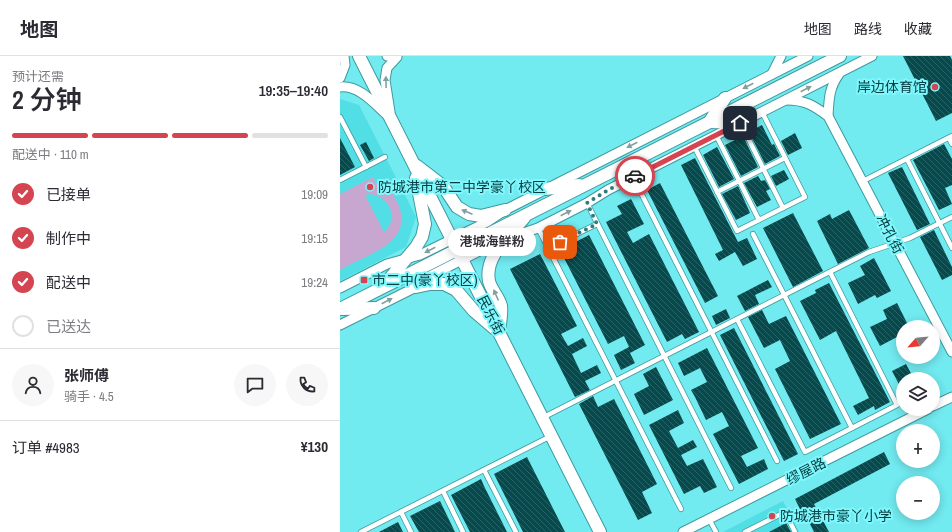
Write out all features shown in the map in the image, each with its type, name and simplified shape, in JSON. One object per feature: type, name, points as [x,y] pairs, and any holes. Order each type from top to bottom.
[{"type":"street","points":[[340,78],[345,65],[344,56]]},
{"type":"street","name":"民乐街","points":[[359,56],[600,532]]},
{"type":"street","points":[[387,56],[397,57],[387,68],[385,80],[391,118]]},
{"type":"street","points":[[772,74],[781,56]]},
{"type":"street","points":[[340,325],[416,287],[487,222],[504,210],[808,56]]},
{"type":"street","points":[[340,309],[840,56]]},
{"type":"street","points":[[340,288],[386,264],[420,255],[497,242],[538,228],[587,203],[608,190],[872,56]]},
{"type":"street","points":[[828,116],[832,83],[840,72]]},
{"type":"street","points":[[340,87],[348,86],[360,92],[391,118]]},
{"type":"street","points":[[709,122],[725,98]]},
{"type":"street","name":"冲孔街","points":[[785,100],[799,100],[813,105],[828,116],[952,352]]},
{"type":"street","points":[[709,122],[740,123]]},
{"type":"street","points":[[413,163],[443,186],[457,207],[469,214],[481,216],[504,210]]},
{"type":"street","points":[[383,288],[422,237],[425,224],[413,163]]},
{"type":"street","points":[[545,189],[588,183]]},
{"type":"street","points":[[499,332],[501,306],[489,281],[489,266],[495,254],[528,214]]},
{"type":"street","points":[[416,287],[430,284],[444,284],[456,290],[474,311],[499,332]]},
{"type":"street","points":[[340,309],[374,308]]},
{"type":"street","points":[[940,403],[952,397]]},
{"type":"street","name":"缪屋路","points":[[683,532],[914,416]]},
{"type":"lane","points":[[694,146],[737,231],[805,197],[762,112]]},
{"type":"lane","points":[[340,117],[366,166]]},
{"type":"lane","points":[[740,123],[783,208]]},
{"type":"lane","points":[[716,135],[759,220]]},
{"type":"lane","points":[[863,181],[950,137],[952,144]]},
{"type":"lane","points":[[340,180],[385,156]]},
{"type":"lane","points":[[717,192],[785,158]]},
{"type":"lane","points":[[907,159],[952,248]]},
{"type":"lane","points":[[641,193],[777,461]]},
{"type":"lane","points":[[587,203],[731,488]]},
{"type":"lane","points":[[542,418],[869,252],[910,238],[952,217]]},
{"type":"lane","points":[[548,248],[597,224]]},
{"type":"lane","points":[[538,228],[681,509]]},
{"type":"lane","points":[[753,234],[852,428]]},
{"type":"lane","points":[[737,319],[805,452],[897,405],[830,272]]},
{"type":"lane","points":[[361,532],[551,436]]},
{"type":"lane","points":[[484,470],[516,532]]},
{"type":"lane","points":[[442,491],[463,532]]},
{"type":"lane","points":[[401,512],[411,532]]},
{"type":"lane","points":[[745,532],[785,512],[795,532]]},
{"type":"lane","points":[[709,519],[716,532]]},
{"type":"shaded area","name":"防城港市第二中学豪丫校区","points":[[340,99],[359,105],[416,217],[406,247],[340,281]]},
{"type":"shaded area","points":[[373,177],[376,184],[385,180],[398,205],[401,213],[401,221],[400,229],[397,235],[387,245],[340,270],[340,194]],"holes":[[[365,195],[376,195],[387,203],[392,214],[389,226],[384,232]]]},
{"type":"shaded area","name":"防城港市豪丫小学","points":[[783,501],[799,532],[723,532]]},
{"type":"building","name":"岸边体育馆","points":[[903,56],[950,56],[952,60],[952,113],[936,121]]},
{"type":"building","points":[[762,125],[772,145],[774,144],[780,156],[765,164],[749,132]]},
{"type":"building","points":[[795,133],[802,148],[788,155],[781,141]]},
{"type":"building","points":[[743,136],[758,167],[741,176],[725,145]]},
{"type":"building","points":[[340,138],[355,167],[340,175]]},
{"type":"building","points":[[366,142],[374,158],[369,161],[360,145]]},
{"type":"building","points":[[944,144],[952,159],[952,185],[945,188],[952,204],[939,210],[913,160]]},
{"type":"building","points":[[717,147],[734,179],[719,187],[703,155]]},
{"type":"building","points":[[695,158],[738,242],[747,238],[757,259],[743,266],[735,252],[719,261],[715,254],[723,250],[681,165]]},
{"type":"building","points":[[902,167],[930,224],[917,230],[888,173]]},
{"type":"building","points":[[784,170],[789,179],[776,186],[771,176]]},
{"type":"building","points":[[758,176],[761,181],[765,180],[770,189],[766,191],[771,200],[757,207],[744,183]]},
{"type":"building","points":[[660,183],[718,296],[705,303],[647,190]]},
{"type":"building","points":[[738,186],[750,213],[736,220],[722,194]]},
{"type":"building","points":[[631,199],[644,224],[627,232],[633,243],[649,234],[699,332],[685,339],[682,334],[667,342],[606,222],[622,214],[617,206]]},
{"type":"building","points":[[849,210],[869,248],[838,264],[817,221],[830,214],[832,219]]},
{"type":"building","points":[[793,213],[823,271],[793,287],[763,228]]},
{"type":"building","points":[[934,230],[952,267],[952,275],[942,280],[920,237]]},
{"type":"building","points":[[589,235],[645,345],[630,353],[635,363],[621,370],[614,355],[629,347],[624,336],[608,344],[560,250]]},
{"type":"building","points":[[540,254],[577,326],[561,334],[568,346],[583,338],[587,346],[572,354],[581,373],[597,365],[601,373],[585,381],[590,390],[575,397],[510,269]]},
{"type":"building","points":[[874,258],[891,291],[877,298],[875,295],[858,304],[848,283],[865,275],[860,266]]},
{"type":"building","points":[[768,280],[772,287],[755,295],[759,304],[745,311],[737,296]]},
{"type":"building","points":[[829,283],[890,402],[875,410],[874,406],[858,415],[853,406],[869,398],[836,331],[820,340],[800,301],[816,293],[815,290]]},
{"type":"building","points":[[897,303],[906,320],[896,320],[896,338],[880,346],[870,327],[887,319],[883,310]]},
{"type":"building","points":[[726,309],[730,318],[716,325],[712,316]]},
{"type":"building","points":[[762,310],[769,324],[786,316],[841,424],[810,439],[775,369],[790,361],[780,340],[764,348],[748,317]]},
{"type":"building","points":[[734,328],[798,454],[784,461],[720,335]]},
{"type":"building","points":[[707,348],[758,448],[741,456],[747,467],[764,459],[768,469],[739,484],[713,434],[729,426],[722,412],[706,420],[691,390],[707,382],[700,368],[684,376],[678,363]]},
{"type":"building","points":[[906,364],[910,372],[896,372],[896,379],[892,371]]},
{"type":"building","points":[[656,367],[673,400],[644,415],[634,394],[649,386],[643,374]]},
{"type":"building","points":[[593,396],[598,407],[614,399],[657,484],[642,492],[652,513],[638,520],[579,404]]},
{"type":"building","points":[[678,410],[684,423],[669,431],[678,448],[693,440],[697,447],[681,455],[687,466],[703,459],[717,487],[704,493],[700,486],[684,494],[649,425]]},
{"type":"building","points":[[884,452],[890,464],[814,504],[829,532],[814,532],[803,510],[801,511],[795,499]]},
{"type":"building","points":[[527,457],[565,532],[523,532],[494,474]]},
{"type":"building","points":[[481,479],[507,532],[470,532],[451,495]]},
{"type":"building","points":[[440,501],[455,532],[419,532],[410,516]]},
{"type":"building","points":[[398,522],[403,532],[379,532]]},
{"type":"building","points":[[786,523],[791,532],[769,532]]},
{"type":"way so far","points":[[560,242],[597,224],[587,203],[635,176]]},
{"type":"place","name":"岸边体育馆","points":[[935,87]]},
{"type":"place","name":"防城港市第二中学豪丫校区","points":[[370,187]]},
{"type":"place","name":"港城海鲜粉","points":[[560,242]]},
{"type":"place","name":"市二中(豪丫校区)","points":[[364,280]]},
{"type":"place","name":"防城港市豪丫小学","points":[[772,516]]},
{"type":"route","points":[[635,176],[740,123]]}]
